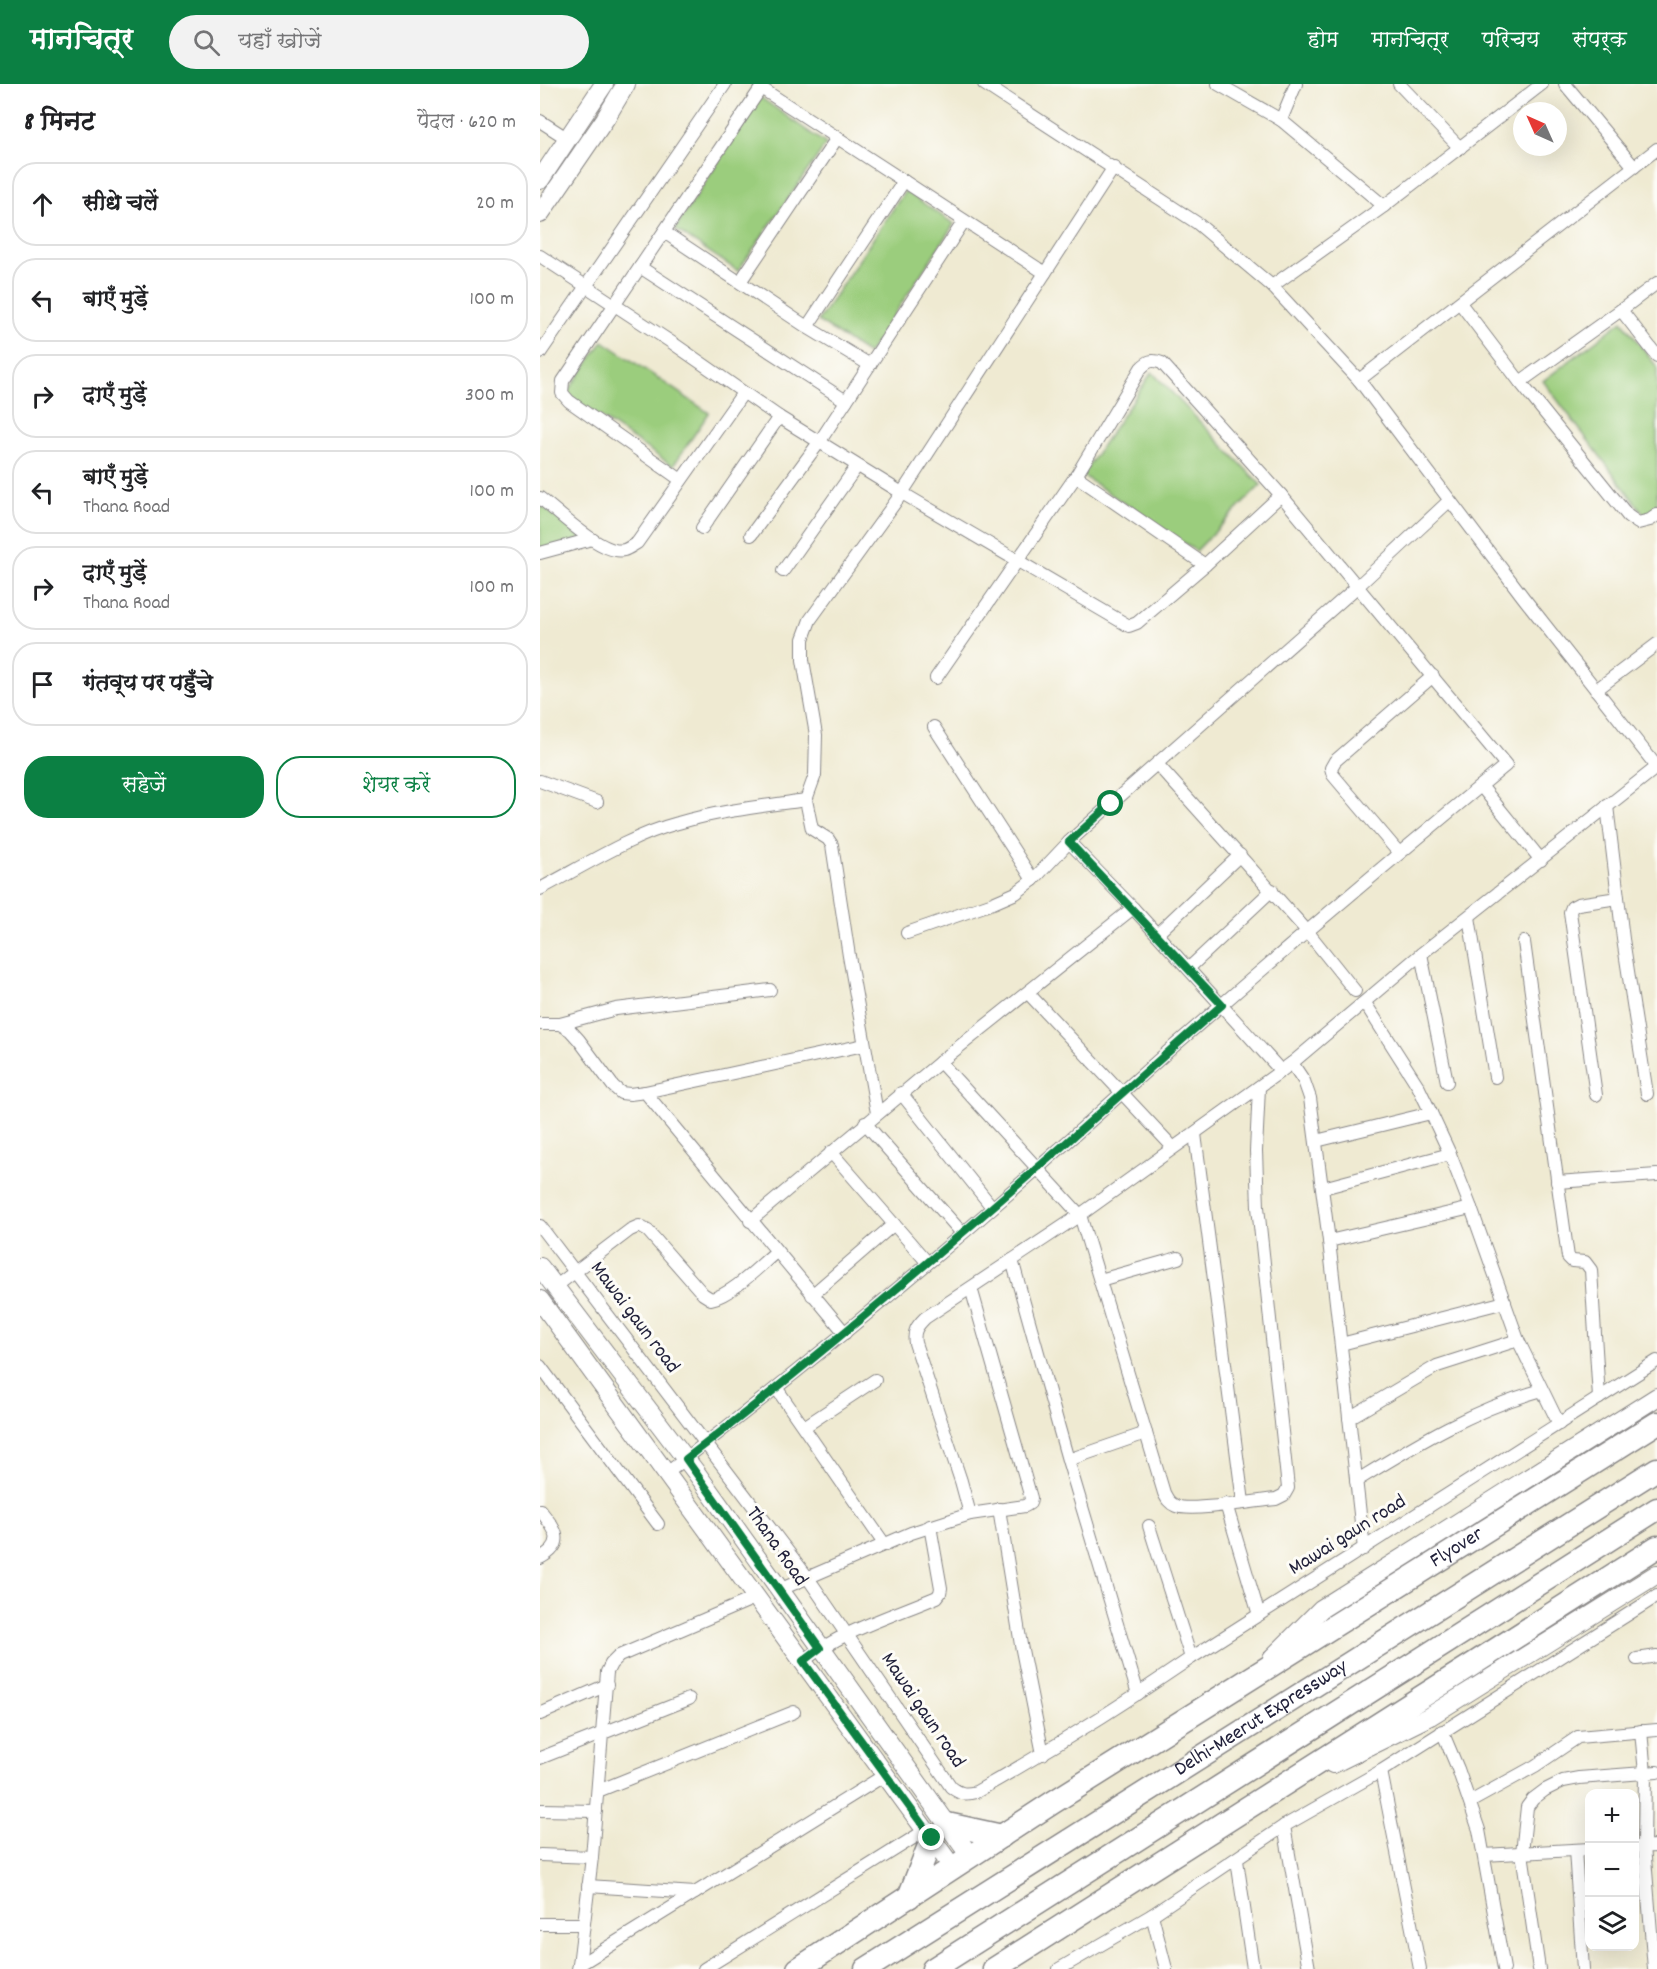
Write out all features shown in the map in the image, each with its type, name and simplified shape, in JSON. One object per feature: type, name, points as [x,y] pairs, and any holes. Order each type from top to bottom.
[{"type":"highway","name":"Flyover","points":[[798,1969],[1255,1675],[1657,1423]]},
{"type":"highway","name":"Delhi-Meerut Expressway","points":[[866,1969],[1657,1469]]},
{"type":"highway","name":"Delhi-Meerut Expressway","points":[[933,1969],[1657,1509]]},
{"type":"highway","points":[[994,1969],[1657,1547]]},
{"type":"highway","points":[[909,1897],[935,1831],[1002,1836]]},
{"type":"street","points":[[540,180],[604,84]]},
{"type":"street","points":[[540,214],[627,84]]},
{"type":"street","points":[[540,353],[725,84]]},
{"type":"street","points":[[970,1514],[914,1336],[916,1328],[925,1318],[1080,1215],[1292,1063],[1421,954],[1657,767],[1449,501],[1359,380],[1272,286],[1197,223],[1000,88],[984,84]]},
{"type":"street","points":[[1218,84],[1281,120],[1384,206]]},
{"type":"street","points":[[1281,120],[1296,84]]},
{"type":"street","points":[[1399,84],[1460,148]]},
{"type":"street","points":[[1272,286],[1384,206],[1542,84]]},
{"type":"street","points":[[1565,84],[1634,167]]},
{"type":"street","points":[[681,480],[568,401],[562,393],[563,381],[760,88],[1045,273]]},
{"type":"street","points":[[540,121],[568,139]]},
{"type":"street","points":[[740,282],[837,138]]},
{"type":"street","points":[[1359,380],[1657,149]]},
{"type":"street","points":[[877,1113],[832,845],[828,839],[812,828],[806,800],[815,775],[816,735],[803,660],[803,639],[810,620],[902,493],[1114,167]]},
{"type":"street","points":[[807,327],[904,182]]},
{"type":"street","points":[[751,535],[819,441],[964,221]]},
{"type":"street","points":[[664,232],[807,327],[870,365]]},
{"type":"street","points":[[540,256],[779,417],[1122,624],[1129,626],[1137,623],[1205,565],[1281,495]]},
{"type":"street","points":[[640,267],[846,401]]},
{"type":"street","points":[[1520,382],[1657,283]]},
{"type":"street","points":[[1460,303],[1520,382],[1628,516],[1638,523],[1650,520],[1657,515]]},
{"type":"street","points":[[1621,310],[1657,356]]},
{"type":"street","points":[[667,1473],[777,1389],[845,1333],[1037,1169],[1307,931],[1506,765],[1281,495],[1162,363],[1155,360],[1141,368],[1076,476],[936,678]]},
{"type":"street","points":[[540,498],[592,539],[612,550],[624,550],[637,543],[742,393]]},
{"type":"street","points":[[702,528],[779,417]]},
{"type":"street","points":[[783,571],[857,466]]},
{"type":"street","points":[[1076,476],[1205,565]]},
{"type":"street","points":[[907,933],[993,903],[1016,893],[1034,880],[1069,842],[1358,586],[1449,501]]},
{"type":"street","points":[[540,553],[592,539]]},
{"type":"street","points":[[1596,690],[1657,644]]},
{"type":"street","points":[[1399,853],[1333,775],[1332,768],[1335,761],[1433,676]]},
{"type":"street","points":[[934,727],[1034,880]]},
{"type":"street","points":[[1156,764],[1272,890],[1355,991]]},
{"type":"street","points":[[540,782],[597,802]]},
{"type":"street","points":[[1481,786],[1541,860]]},
{"type":"street","points":[[540,890],[627,843],[675,823],[722,812],[806,800]]},
{"type":"street","points":[[1607,806],[1647,1094]]},
{"type":"street","points":[[1069,842],[1133,908],[1281,1071]]},
{"type":"street","points":[[1157,934],[1240,855]]},
{"type":"street","points":[[1188,969],[1272,890]]},
{"type":"street","points":[[1596,1095],[1570,912],[1572,907],[1578,904],[1618,898]]},
{"type":"street","points":[[750,1221],[877,1113],[1133,908]]},
{"type":"street","points":[[1469,917],[1495,1077]]},
{"type":"street","points":[[1524,942],[1568,1257],[1572,1261],[1585,1262],[1591,1270],[1599,1398]]},
{"type":"street","points":[[1421,954],[1447,1082]]},
{"type":"street","points":[[540,1024],[560,1024],[616,1009],[770,990]]},
{"type":"street","points":[[1028,993],[1169,1143]]},
{"type":"street","points":[[1365,1003],[1418,1086],[1450,1154],[1518,1340],[1559,1424]]},
{"type":"street","points":[[560,1024],[570,1030],[579,1040],[613,1086],[621,1093],[630,1094],[864,1045]]},
{"type":"street","points":[[940,1062],[1080,1215],[1164,1493],[1168,1501],[1178,1507],[1194,1508],[1276,1499],[1288,1488],[1258,1207],[1256,1151],[1258,1087]]},
{"type":"street","points":[[1292,1063],[1304,1081],[1310,1098],[1323,1188],[1364,1549]]},
{"type":"street","points":[[645,1092],[845,1333]]},
{"type":"street","points":[[901,1094],[992,1207]]},
{"type":"street","points":[[1316,1141],[1431,1113]]},
{"type":"street","points":[[865,1123],[962,1233]]},
{"type":"street","points":[[1195,1134],[1243,1502]]},
{"type":"street","points":[[831,1152],[927,1262]]},
{"type":"street","points":[[1323,1188],[1450,1154]]},
{"type":"street","points":[[1557,1182],[1657,1175]]},
{"type":"street","points":[[1329,1241],[1471,1208]]},
{"type":"street","points":[[813,1295],[894,1224]]},
{"type":"street","name":"Mawai gaun road","points":[[540,1226],[808,1578],[951,1786],[958,1793],[967,1795],[1043,1754],[1657,1361]]},
{"type":"street","points":[[555,1287],[630,1230],[639,1226],[648,1231],[702,1294],[711,1299],[720,1297],[730,1290],[776,1252]]},
{"type":"street","points":[[1100,1280],[1178,1258]]},
{"type":"street","points":[[1012,1260],[1068,1460],[1138,1694]]},
{"type":"street","name":"Thana Road","points":[[540,1267],[686,1459],[820,1648],[935,1831]]},
{"type":"street","points":[[779,1590],[930,1526],[970,1514],[1025,1506],[1030,1503],[1031,1498],[971,1288]]},
{"type":"street","name":"Thana Road","points":[[540,1300],[885,1775],[962,1862]]},
{"type":"street","points":[[1341,1344],[1505,1302]]},
{"type":"street","points":[[1349,1418],[1437,1366],[1518,1340]]},
{"type":"street","points":[[540,1366],[658,1524]]},
{"type":"street","points":[[804,1427],[875,1380]]},
{"type":"street","points":[[777,1389],[885,1545]]},
{"type":"street","points":[[1356,1480],[1472,1414],[1505,1400],[1542,1390]]},
{"type":"street","points":[[1255,1675],[1322,1609],[1657,1397]]},
{"type":"street","points":[[1068,1460],[1146,1433]]},
{"type":"street","points":[[1226,1504],[1259,1615]]},
{"type":"street","points":[[999,1509],[1021,1645],[1043,1754]]},
{"type":"street","points":[[540,1510],[556,1531],[557,1540],[553,1550],[540,1558]]},
{"type":"street","points":[[803,1661],[820,1648],[847,1635],[937,1597],[941,1588],[930,1526]]},
{"type":"street","points":[[1149,1526],[1191,1658]]},
{"type":"street","points":[[1262,1799],[1430,1716],[1657,1574]]},
{"type":"street","points":[[1059,1969],[1152,1915],[1238,1860],[1284,1826],[1381,1771],[1657,1596]]},
{"type":"street","points":[[579,1967],[592,1857],[608,1672],[611,1664],[619,1656],[757,1597]]},
{"type":"street","points":[[1637,1659],[1657,1656]]},
{"type":"street","points":[[540,1714],[607,1685]]},
{"type":"street","points":[[540,1758],[689,1699]]},
{"type":"street","points":[[598,1791],[794,1712]]},
{"type":"street","points":[[1470,1802],[1535,1766],[1578,1737],[1657,1730]]},
{"type":"street","points":[[1442,1731],[1479,1830],[1504,1969]]},
{"type":"street","points":[[1641,1731],[1651,1772],[1639,1847],[1654,1969]]},
{"type":"street","points":[[1381,1771],[1420,1969]]},
{"type":"street","points":[[1539,1969],[1522,1853],[1527,1807],[1545,1790],[1563,1781],[1651,1772]]},
{"type":"street","points":[[579,1967],[885,1775]]},
{"type":"street","points":[[540,1810],[596,1811]]},
{"type":"street","points":[[1284,1826],[1309,1969]]},
{"type":"street","points":[[704,1969],[935,1831]]},
{"type":"street","points":[[1639,1847],[1657,1846]]},
{"type":"street","points":[[1575,1850],[1583,1969]]},
{"type":"street","points":[[1484,1856],[1585,1850]]},
{"type":"street","points":[[540,1855],[592,1857]]},
{"type":"street","points":[[1238,1860],[1253,1969]]},
{"type":"street","points":[[588,1886],[695,1893]]},
{"type":"street","points":[[1152,1915],[1166,1969]]},
{"type":"street","points":[[540,1924],[583,1924]]},
{"type":"green space","points":[[760,97],[826,144],[738,271],[675,229]]},
{"type":"green space","points":[[905,191],[954,224],[868,354],[818,321]]},
{"type":"green space","points":[[1622,321],[1657,367],[1657,509],[1646,517],[1543,381]]},
{"type":"green space","points":[[603,341],[709,413],[673,466],[566,394]]},
{"type":"green space","points":[[1152,372],[1261,485],[1196,551],[1082,475]]},
{"type":"green space","points":[[540,504],[583,539],[540,550]]},
{"type":"route","points":[[932,1838],[803,1661],[820,1648],[686,1459],[761,1402],[845,1333],[1037,1169],[1222,1005],[1069,842],[1111,804]]}]
